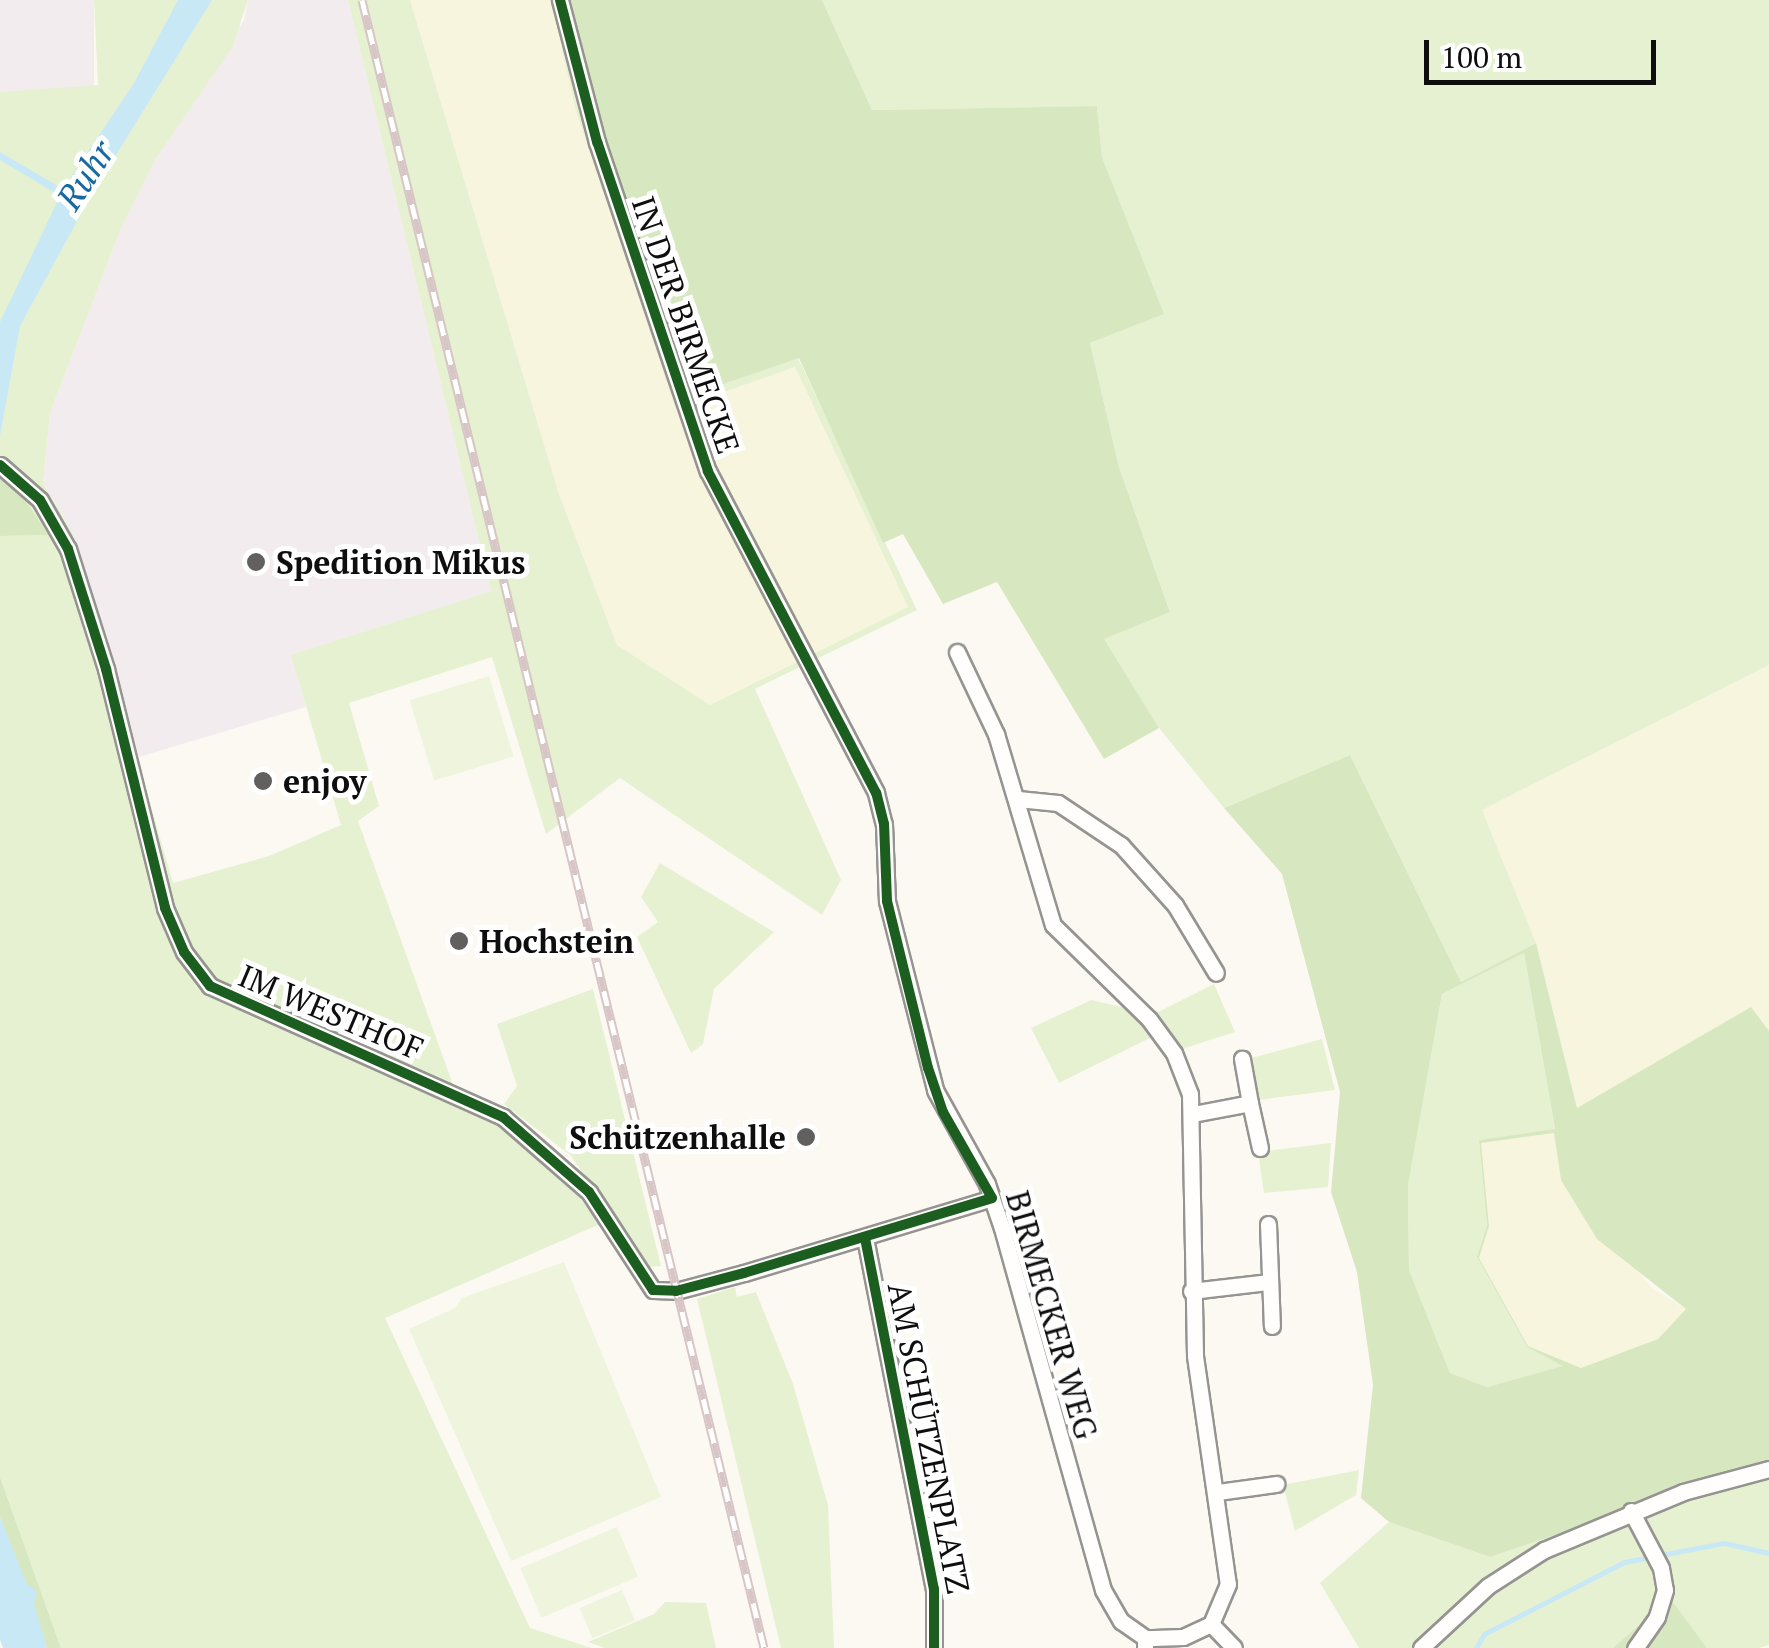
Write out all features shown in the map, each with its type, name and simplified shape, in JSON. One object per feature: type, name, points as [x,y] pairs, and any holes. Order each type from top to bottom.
[{"type":"street","name":"IN DER BIRMECKE","points":[[560,0],[592,127],[708,471],[801,653]]},
{"type":"street","name":"IM WESTHOF","points":[[0,465],[40,500],[68,549],[106,669],[165,908],[200,977],[232,1000],[401,1067],[503,1118],[589,1192],[653,1290],[676,1291],[865,1238]]},
{"type":"street","points":[[958,652],[1018,799],[1053,925],[1166,1042],[1186,1080],[1193,1114],[1190,1292],[1228,1584],[1211,1624],[1184,1637],[1145,1643]]},
{"type":"street","name":"BIRMECKER WEG","points":[[801,653],[876,792],[884,824],[887,901],[928,1068],[943,1112],[992,1198],[1104,1590],[1121,1621],[1145,1643]]},
{"type":"street","points":[[1018,799],[1058,803],[1122,845],[1175,905],[1216,972]]},
{"type":"street","points":[[1242,1059],[1260,1148]]},
{"type":"street","points":[[1193,1114],[1250,1103]]},
{"type":"street","points":[[865,1238],[992,1198]]},
{"type":"street","points":[[1268,1224],[1272,1326]]},
{"type":"street","name":"AM SCHÜTZENPLATZ","points":[[865,1238],[934,1589],[934,1648]]},
{"type":"street","points":[[1190,1292],[1269,1282]]},
{"type":"street","points":[[1421,1648],[1503,1575],[1631,1511],[1769,1469]]},
{"type":"street","points":[[1218,1492],[1276,1484]]},
{"type":"street","points":[[1631,1511],[1661,1568],[1665,1590],[1657,1617],[1635,1648]]},
{"type":"street","points":[[1211,1624],[1234,1648]]},
{"type":"shaded area","points":[[0,0],[94,0],[94,92],[0,92]]},
{"type":"shaded area","points":[[248,0],[348,0],[491,591],[292,655],[306,707],[139,757],[72,532],[43,483],[50,413],[122,226],[155,160],[244,20]]},
{"type":"shaded area","points":[[410,0],[551,0],[677,409],[795,367],[908,607],[710,705],[617,645],[559,494]]},
{"type":"shaded area","points":[[1769,665],[1769,1031],[1751,1007],[1577,1109],[1536,944],[1482,810]]},
{"type":"shaded area","points":[[1554,1133],[1561,1180],[1652,1288],[1686,1309],[1658,1339],[1581,1368],[1528,1346],[1479,1258],[1489,1226],[1480,1142]]},
{"type":"green space","points":[[94,0],[248,0],[233,46],[155,160],[122,226],[50,413],[43,483],[72,532],[173,883],[269,856],[341,825],[291,655],[491,591],[348,0],[410,0],[559,494],[617,645],[710,705],[908,607],[795,367],[676,409],[576,111],[551,0],[571,0],[587,81],[691,394],[798,358],[917,610],[755,689],[841,880],[822,915],[620,778],[546,834],[492,657],[349,703],[379,806],[358,821],[460,1104],[517,1136],[567,1182],[600,1224],[385,1318],[530,1628],[592,1648],[61,1648],[0,1477],[0,536],[46,535],[25,499],[0,478],[0,92],[98,85]]},
{"type":"green space","points":[[571,0],[822,0],[872,110],[1097,106],[1102,157],[1164,314],[1090,343],[1119,467],[1170,612],[1104,639],[1159,728],[1104,759],[997,582],[943,604],[903,534],[883,543],[799,358],[691,395],[587,81]]},
{"type":"green space","points":[[822,0],[1769,0],[1769,665],[1482,810],[1536,943],[1461,982],[1350,755],[1224,808],[1159,728],[1103,638],[1170,611],[1119,467],[1090,343],[1163,314],[1102,157],[1097,106],[872,110]]},
{"type":"green space","points":[[0,478],[25,499],[48,535],[0,536]]},
{"type":"green space","points":[[489,676],[514,756],[434,781],[410,700]]},
{"type":"green space","points":[[1350,755],[1461,982],[1536,943],[1577,1108],[1751,1007],[1769,1031],[1769,1463],[1490,1557],[1389,1522],[1361,1498],[1373,1385],[1357,1272],[1331,1192],[1340,1092],[1282,874],[1224,808]],"holes":[[[1524,953],[1555,1129],[1479,1140],[1487,1225],[1477,1257],[1527,1347],[1563,1366],[1487,1387],[1450,1373],[1409,1270],[1408,1186],[1442,994]],[[1554,1133],[1561,1180],[1597,1239],[1686,1309],[1658,1339],[1581,1368],[1528,1346],[1479,1258],[1489,1226],[1481,1143]]]},
{"type":"green space","points":[[660,863],[774,932],[714,989],[703,1044],[691,1053],[637,937],[658,922],[641,897]]},
{"type":"green space","points":[[1524,953],[1555,1130],[1479,1140],[1487,1225],[1477,1257],[1527,1347],[1565,1366],[1487,1387],[1450,1373],[1409,1270],[1408,1186],[1442,994]]},
{"type":"green space","points":[[1214,984],[1235,1032],[1182,1049],[1154,1014]]},
{"type":"green space","points":[[593,989],[661,1266],[650,1267],[570,1155],[504,1104],[517,1086],[497,1024]]},
{"type":"green space","points":[[1091,1000],[1122,1007],[1154,1036],[1059,1083],[1031,1028]]},
{"type":"green space","points":[[1322,1039],[1335,1090],[1258,1100],[1251,1058]]},
{"type":"green space","points":[[1331,1143],[1328,1187],[1264,1193],[1258,1152]]},
{"type":"green space","points":[[564,1262],[661,1497],[511,1561],[409,1329],[455,1308],[462,1298]]},
{"type":"green space","points":[[735,1287],[737,1297],[756,1292],[793,1384],[828,1505],[834,1648],[781,1648],[697,1299]]},
{"type":"green space","points":[[1769,1463],[1769,1645],[1759,1648],[1707,1648],[1670,1599],[1613,1648],[1359,1648],[1320,1583],[1389,1522],[1490,1557]]},
{"type":"green space","points":[[1359,1470],[1356,1495],[1295,1531],[1283,1485]]},
{"type":"green space","points":[[0,1477],[61,1648],[47,1648],[0,1517]]},
{"type":"green space","points":[[617,1527],[638,1577],[541,1618],[520,1568]]},
{"type":"green space","points":[[622,1590],[635,1620],[593,1638],[580,1608]]},
{"type":"green space","points":[[1670,1598],[1707,1648],[1613,1648]]},
{"type":"green space","points":[[665,1602],[706,1603],[716,1648],[605,1648],[588,1642],[654,1614]]},
{"type":"water","name":"Ruhr","points":[[178,0],[212,0],[93,192],[20,326],[0,436],[0,322],[60,196],[0,160],[0,152],[63,189],[134,83]]},
{"type":"water","points":[[0,1517],[27,1584],[37,1591],[34,1604],[47,1648],[3,1648],[0,1640]]},
{"type":"waterway","points":[[1476,1648],[1484,1634],[1624,1562],[1724,1543],[1769,1553]]},
{"type":"railway","points":[[362,0],[764,1648]]},
{"type":"cycle path","points":[[0,465],[40,500],[68,549],[106,669],[165,908],[184,952],[210,986],[503,1117],[589,1192],[653,1290],[676,1291],[744,1273],[992,1198],[943,1112],[928,1068],[887,901],[884,824],[876,793],[708,471],[597,142],[560,0]]},
{"type":"cycle path","points":[[865,1238],[934,1589],[934,1648]]},
{"type":"place","name":"Spedition Mikus","points":[[256,562]]},
{"type":"place","name":"enjoy","points":[[263,781]]},
{"type":"place","name":"Hochstein","points":[[459,941]]},
{"type":"place","name":"Schützenhalle","points":[[806,1137]]}]
